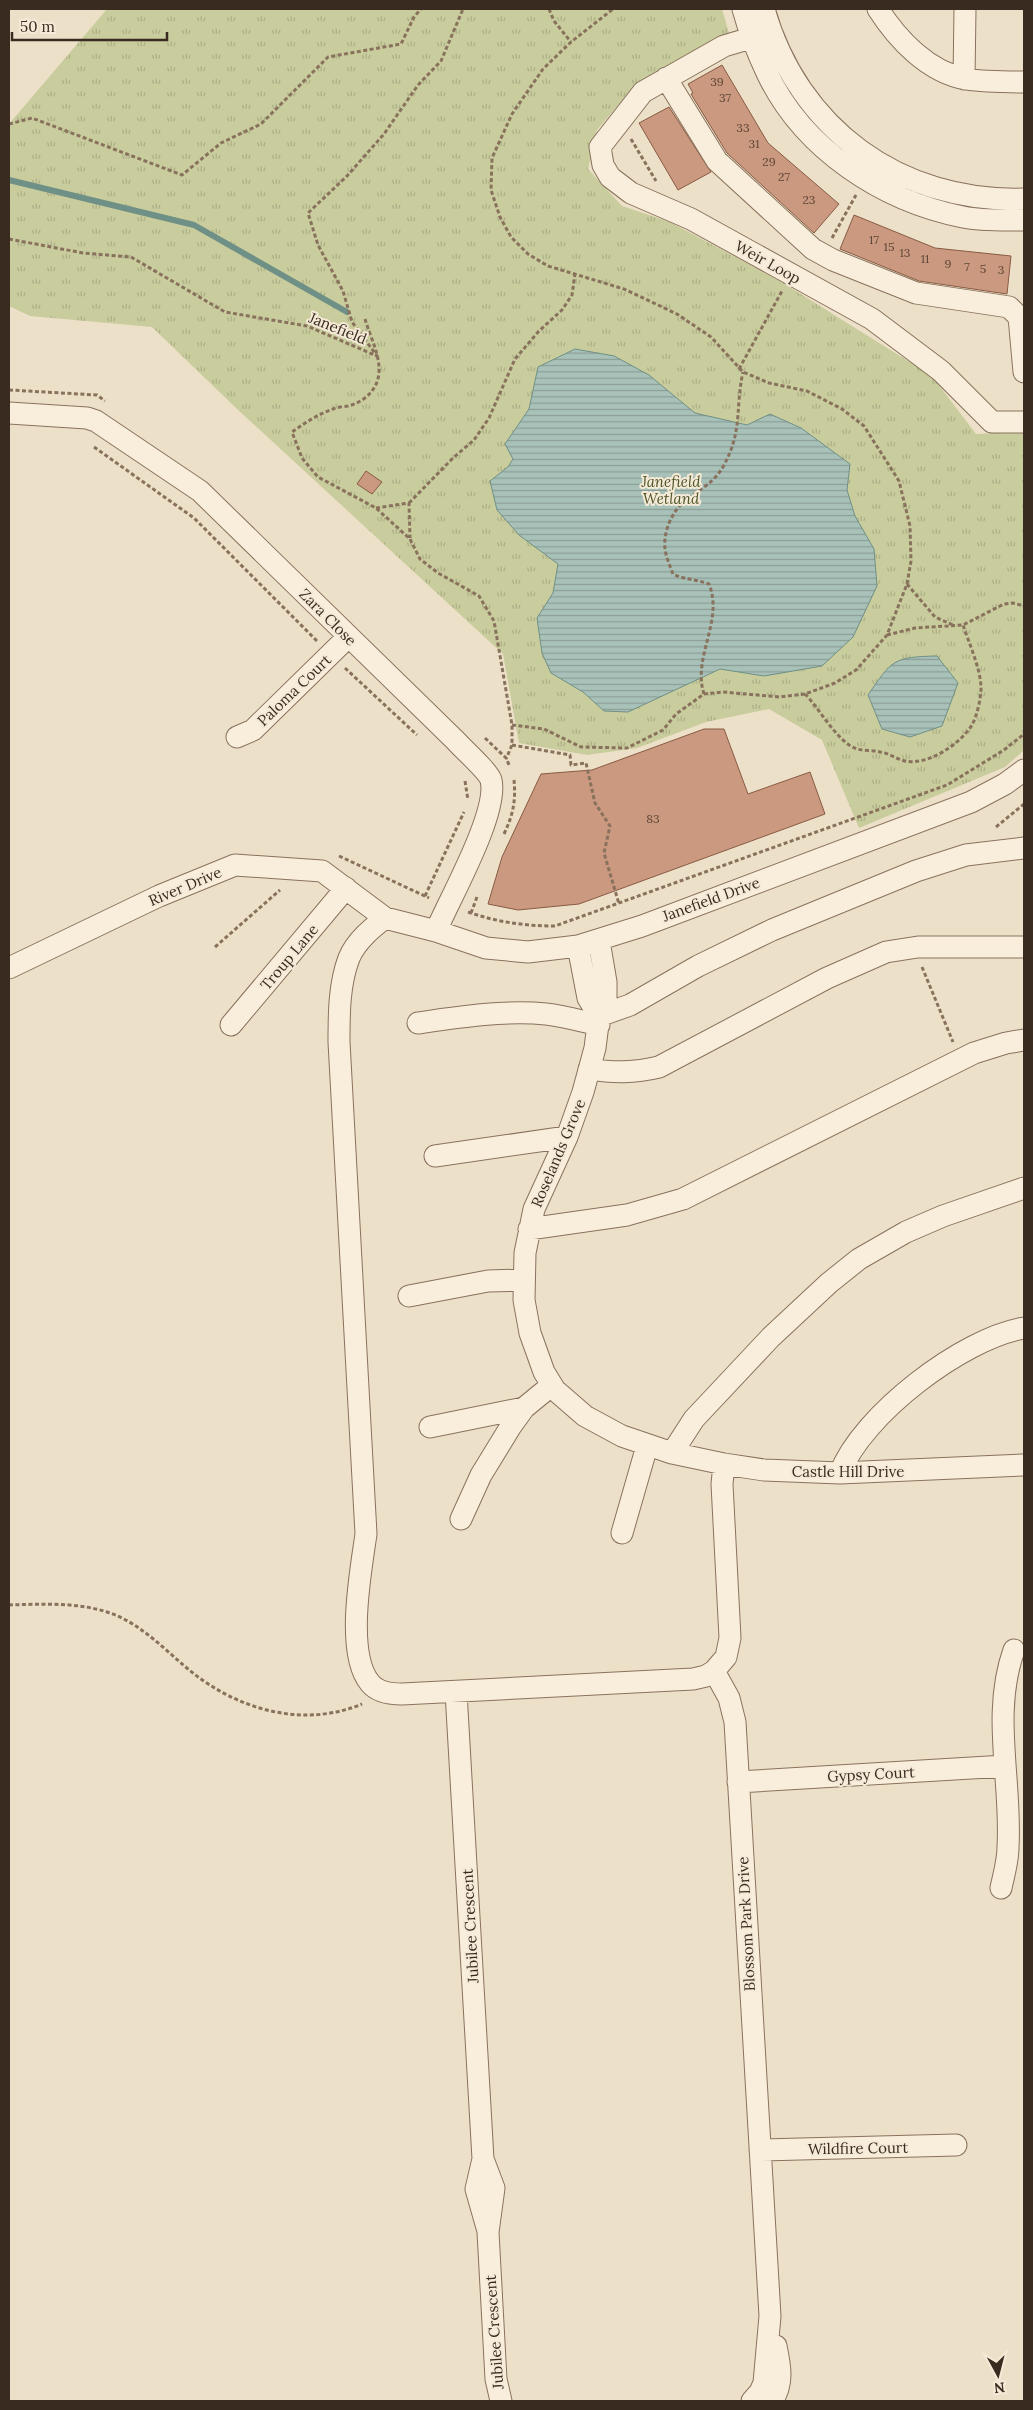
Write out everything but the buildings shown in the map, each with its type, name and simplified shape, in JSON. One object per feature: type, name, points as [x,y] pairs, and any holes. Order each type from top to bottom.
[{"type":"street","points":[[743,9],[820,116],[868,156],[903,176],[944,190],[978,198],[1024,199]]},
{"type":"street","points":[[764,9],[761,35],[767,74],[780,98],[818,143],[842,164],[888,192],[942,212],[994,220],[1024,220]]},
{"type":"street","points":[[878,9],[901,40],[916,54],[931,64],[964,79],[1024,82]]},
{"type":"street","points":[[964,79],[965,9]]},
{"type":"street","name":"Weir Loop","points":[[761,35],[724,46],[643,92],[600,147],[603,165],[610,177],[631,194],[691,219],[872,319],[941,371],[992,422],[1024,422]]},
{"type":"street","points":[[666,78],[717,161],[813,248],[833,260],[916,293],[1009,307],[1019,317],[1024,372]]},
{"type":"street","name":"Zara Close","points":[[9,413],[86,418],[96,421],[200,491],[455,740],[490,778],[492,791],[487,819],[436,931]]},
{"type":"street","name":"Paloma Court","points":[[237,737],[252,730],[348,637]]},
{"type":"street","name":"Janefield Drive","points":[[365,901],[385,918],[436,931],[486,948],[506,952],[554,951],[599,941],[971,802],[1005,784],[1024,770]]},
{"type":"street","points":[[418,1023],[471,1017],[533,1014],[599,1021],[698,966],[772,930],[916,871],[966,855],[994,850],[1024,848]]},
{"type":"street","name":"River Drive","points":[[9,968],[159,896],[235,865],[322,871],[365,901]]},
{"type":"street","name":"Troup Lane","points":[[231,1025],[346,888]]},
{"type":"street","points":[[385,918],[366,934],[349,957],[340,998],[339,1042],[366,1534],[357,1596],[357,1634],[360,1662],[370,1684],[388,1694],[429,1694],[693,1679],[706,1676],[722,1663],[729,1648],[722,1484],[724,1464]]},
{"type":"street","name":"Roselands Grove","points":[[599,941],[606,982],[606,998],[589,1069],[567,1137],[541,1189],[529,1229],[523,1280],[530,1333],[538,1360],[552,1385],[568,1403],[585,1416],[622,1436],[672,1453]]},
{"type":"street","points":[[578,946],[588,998],[599,1021]]},
{"type":"street","points":[[589,1069],[629,1073],[659,1067],[827,978],[886,952],[918,947],[1024,948]]},
{"type":"street","points":[[529,1229],[626,1215],[683,1199],[961,1060],[987,1048],[1024,1040]]},
{"type":"street","points":[[435,1156],[567,1137]]},
{"type":"street","points":[[672,1453],[694,1419],[771,1337],[829,1283],[859,1259],[906,1232],[943,1216],[1024,1188]]},
{"type":"street","points":[[409,1296],[488,1281],[523,1280]]},
{"type":"street","points":[[840,1473],[850,1451],[867,1431],[930,1374],[965,1350],[999,1334],[1024,1328]]},
{"type":"street","points":[[461,1519],[480,1475],[524,1408],[552,1385]]},
{"type":"street","points":[[430,1427],[524,1408]]},
{"type":"street","points":[[622,1533],[647,1446]]},
{"type":"street","name":"Castle Hill Drive","points":[[672,1453],[764,1470],[840,1473],[1024,1465]]},
{"type":"street","points":[[1000,1888],[1008,1848],[1002,1710],[1004,1685],[1014,1650]]},
{"type":"street","name":"Blossom Park Drive","points":[[714,1671],[729,1698],[733,1710],[770,2316],[766,2371],[767,2399]]},
{"type":"street","name":"Jubilee Crescent","points":[[456,1692],[483,2159],[477,2177],[476,2189],[488,2232],[496,2379],[501,2401]]},
{"type":"street","name":"Gypsy Court","points":[[738,1782],[1005,1766]]},
{"type":"street","name":"Wildfire Court","points":[[760,2150],[956,2145]]},
{"type":"path","points":[[9,124],[32,118],[182,175],[221,143],[261,124],[328,57],[402,44],[414,16],[421,9]]},
{"type":"path","name":"Janefield","points":[[377,356],[352,322],[343,291],[318,245],[308,213],[347,176],[384,134],[418,84],[441,61],[463,9]]},
{"type":"path","points":[[549,9],[554,21],[571,42]]},
{"type":"path","points":[[512,726],[544,729],[582,747],[627,748],[663,730],[676,714],[704,694],[724,692],[780,697],[805,694],[835,683],[856,670],[887,635],[907,584],[911,561],[910,526],[899,481],[864,426],[842,409],[807,391],[769,383],[743,372],[711,337],[677,314],[624,289],[548,266],[528,254],[511,237],[500,217],[491,190],[492,158],[512,114],[543,69],[571,42],[613,9]]},
{"type":"path","points":[[633,144],[674,212]]},
{"type":"path","name":"Janefield","points":[[9,239],[83,254],[131,257],[225,312],[307,326],[377,356]]},
{"type":"path","points":[[376,508],[410,503],[453,458],[474,440],[489,418],[515,359],[539,331],[562,310],[572,295],[575,274]]},
{"type":"path","points":[[739,369],[792,275]]},
{"type":"path","points":[[365,319],[377,356],[379,372],[376,384],[366,399],[348,406],[334,408],[314,417],[292,432],[302,458],[318,477],[376,508],[410,539],[420,560],[438,573],[480,596],[494,621],[512,726],[512,746],[506,758]]},
{"type":"path","points":[[704,694],[700,684],[702,658],[713,614],[713,593],[709,584],[697,579],[685,580],[673,574],[665,547],[672,514],[685,500],[705,489],[723,467],[734,442],[739,423],[740,388],[743,372]]},
{"type":"path","points":[[91,445],[194,518],[331,654],[423,741]]},
{"type":"path","points":[[410,503],[410,539]]},
{"type":"path","points":[[907,584],[935,618],[953,625]]},
{"type":"path","points":[[887,635],[915,628],[963,625],[1004,604],[1013,603],[1024,606]]},
{"type":"path","points":[[805,694],[818,707],[834,731],[856,749],[881,752],[906,762],[930,758],[948,750],[973,724],[981,687],[963,625]]},
{"type":"path","points":[[333,853],[425,896],[497,922],[527,926],[555,926],[947,785],[1004,750],[1024,734]]},
{"type":"path","points":[[512,746],[570,755],[571,764],[586,763],[595,803],[610,826],[604,853],[619,904]]},
{"type":"path","points":[[464,779],[468,803]]},
{"type":"path","points":[[996,827],[1024,804]]},
{"type":"path","points":[[425,896],[464,811]]},
{"type":"path","points":[[214,946],[304,869]]},
{"type":"path","points":[[918,947],[923,971],[961,1060]]},
{"type":"path","points":[[9,1605],[66,1604],[108,1612],[134,1624],[214,1688],[243,1702],[273,1712],[306,1717],[345,1712],[388,1694]]},
{"type":"green space","name":"Janefield Wetland","points":[[107,9],[722,9],[729,33],[631,90],[597,130],[588,169],[622,206],[670,222],[780,281],[932,376],[976,434],[1024,432],[1024,750],[1005,767],[859,828],[822,740],[769,709],[706,722],[637,748],[587,755],[519,743],[503,654],[236,408],[152,327],[30,316],[9,306],[9,124]]},
{"type":"water","points":[[575,349],[614,356],[649,375],[695,413],[747,425],[770,414],[801,428],[850,464],[847,490],[855,516],[874,549],[877,586],[853,637],[822,666],[764,676],[720,669],[628,712],[604,711],[583,692],[551,673],[542,653],[537,618],[553,593],[558,564],[519,535],[497,510],[490,481],[508,467],[513,459],[505,444],[529,409],[538,367]]},
{"type":"water","points":[[937,656],[958,683],[942,726],[910,737],[882,729],[868,695],[883,674],[895,663],[902,660]]},
{"type":"waterway","points":[[9,180],[194,225],[347,312]]}]
